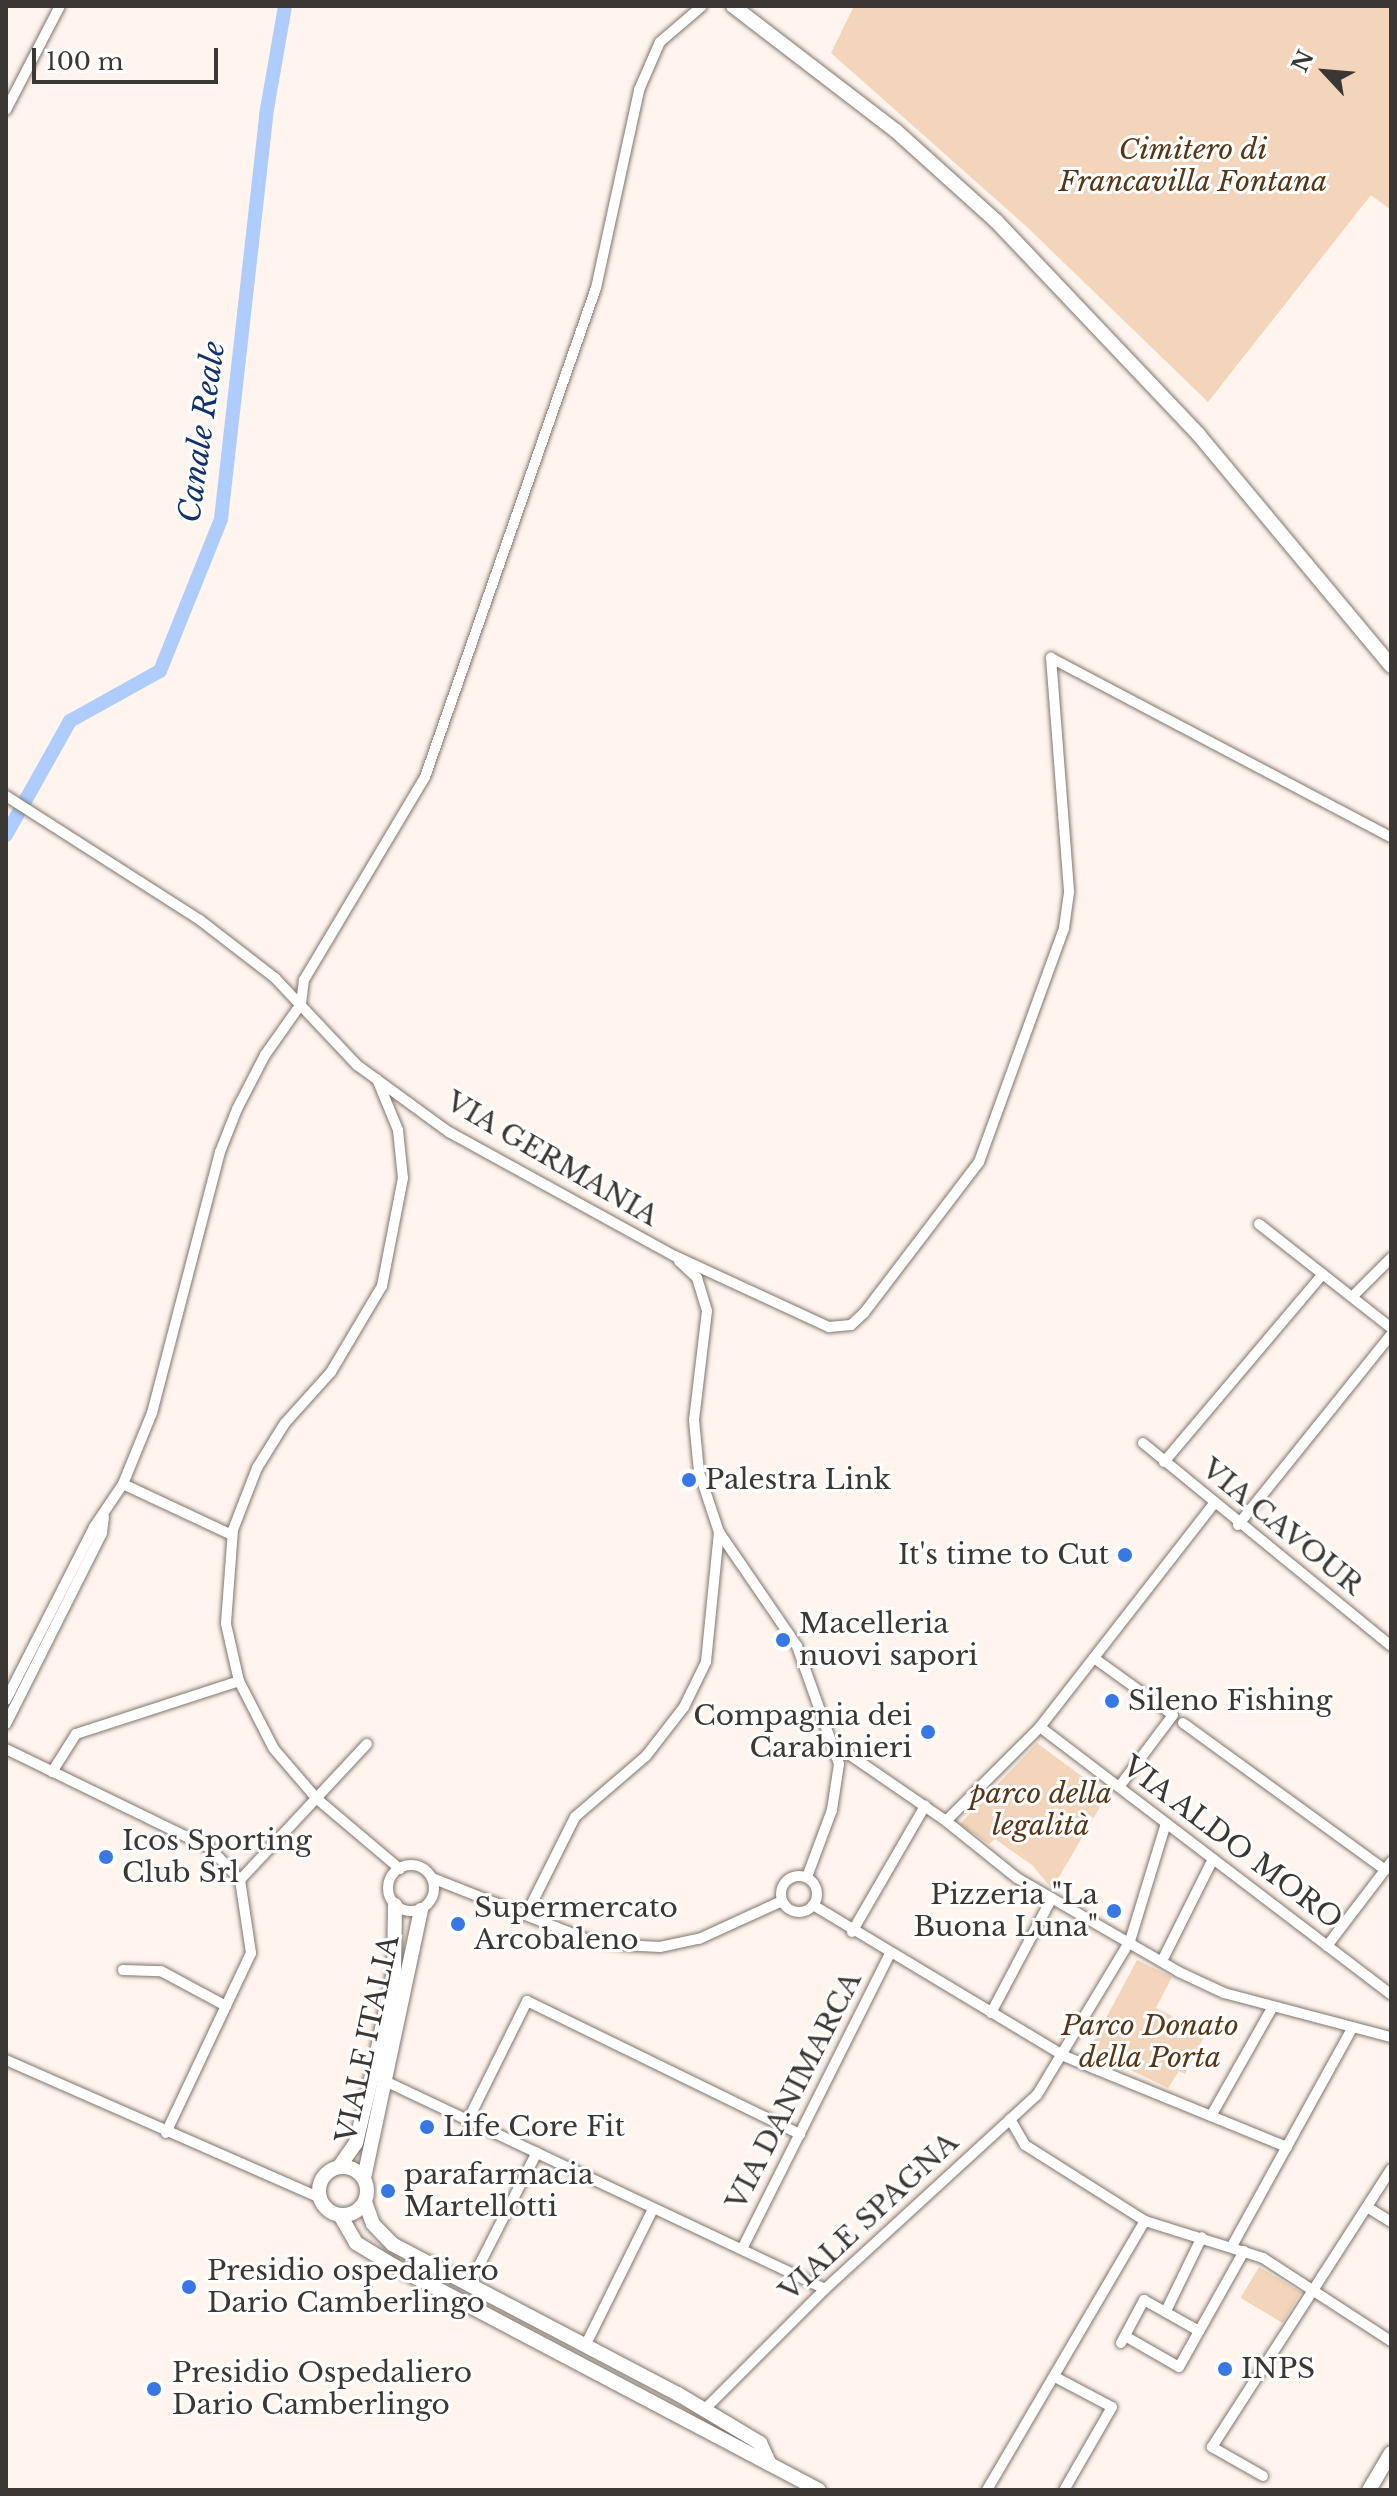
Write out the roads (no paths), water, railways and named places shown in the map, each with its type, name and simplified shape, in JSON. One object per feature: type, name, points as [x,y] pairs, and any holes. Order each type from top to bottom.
[{"type":"street","points":[[6,110],[60,6]]},
{"type":"street","points":[[6,1700],[94,1527],[104,1517],[123,1484],[152,1413],[220,1152],[265,1055],[301,1004],[304,980],[425,777],[596,288],[639,90],[660,42],[702,6]]},
{"type":"street","points":[[741,8],[896,131],[996,221],[1198,434],[1391,666]]},
{"type":"street","name":"VIA GERMANIA","points":[[6,796],[200,920],[301,1004],[376,1079],[481,1151],[675,1256],[829,1327],[851,1325],[979,1162],[1064,928],[1069,891],[1051,658],[1391,837]]},
{"type":"street","points":[[376,1079],[398,1130],[403,1178],[382,1286],[331,1372],[285,1423],[257,1468],[232,1535],[226,1624],[239,1681],[274,1749],[316,1798],[400,1869],[420,1867],[432,1878],[527,1913],[586,1939],[660,1947],[699,1939],[782,1901]]},
{"type":"street","points":[[1259,1224],[1391,1328]]},
{"type":"street","points":[[675,1256],[697,1278],[707,1311],[694,1420],[699,1472],[719,1532],[797,1646],[839,1764],[832,1810],[807,1877]]},
{"type":"street","points":[[1352,1297],[1391,1258]]},
{"type":"street","points":[[1164,1462],[1323,1274]]},
{"type":"street","points":[[1238,1525],[1391,1335]]},
{"type":"street","name":"VIA CAVOUR","points":[[1143,1443],[1213,1505],[1391,1646]]},
{"type":"street","points":[[123,1484],[232,1535]]},
{"type":"street","points":[[946,1821],[1040,1727],[1213,1505]]},
{"type":"street","points":[[6,1724],[102,1533],[104,1517]]},
{"type":"street","points":[[527,1913],[575,1817],[646,1756],[684,1707],[706,1662],[719,1532]]},
{"type":"street","points":[[1094,1658],[1173,1715],[1119,1787]]},
{"type":"street","points":[[52,1772],[76,1734],[239,1681]]},
{"type":"street","points":[[1183,1723],[1388,1866],[1327,1946]]},
{"type":"street","name":"VIA ALDO MORO","points":[[1040,1727],[1391,1994]]},
{"type":"street","points":[[240,1880],[367,1744]]},
{"type":"street","points":[[834,1744],[946,1821],[1017,1878],[1162,1961],[1224,1993],[1391,2037]]},
{"type":"street","points":[[6,1749],[210,1848],[240,1880],[251,1953],[166,2133]]},
{"type":"street","points":[[852,1932],[925,1806]]},
{"type":"street","name":"VIALE SPAGNA","points":[[704,2410],[825,2289],[1037,2095],[1064,2056],[1130,1941],[1166,1823]]},
{"type":"street","points":[[1162,1961],[1213,1859]]},
{"type":"street","points":[[400,1869],[389,1883],[395,1905],[405,1911],[421,1910],[434,1893],[432,1878]]},
{"type":"street","points":[[782,1901],[782,1885],[788,1878],[807,1877]]},
{"type":"street","points":[[782,1901],[800,1912],[813,1905],[817,1892],[807,1877]]},
{"type":"street","points":[[991,2013],[1052,1898]]},
{"type":"street","name":"VIALE ITALIA","points":[[339,2167],[356,2143],[374,2067],[394,1971],[395,1905]]},
{"type":"street","points":[[813,1905],[852,1932],[1064,2056],[1287,2147]]},
{"type":"street","name":"VIALE ITALIA","points":[[364,2178],[387,2082],[421,1910]]},
{"type":"street","name":"VIA DANIMARCA","points":[[742,2249],[890,1954]]},
{"type":"street","points":[[123,1970],[161,1971],[226,2006]]},
{"type":"street","points":[[468,2120],[527,2001],[800,2134]]},
{"type":"street","points":[[1211,2116],[1272,2008]]},
{"type":"street","points":[[1232,2246],[1353,2027]]},
{"type":"street","points":[[6,2060],[166,2133],[320,2198],[340,2215],[356,2243],[394,2266],[818,2490]]},
{"type":"street","points":[[387,2082],[825,2289]]},
{"type":"street","points":[[1010,2119],[1025,2145],[1145,2221],[1244,2251],[1314,2291],[1391,2341]]},
{"type":"street","points":[[469,2285],[537,2152]]},
{"type":"street","points":[[320,2198],[321,2181],[339,2167],[364,2178],[365,2202],[373,2224],[392,2244],[704,2410],[760,2443],[771,2464]]},
{"type":"street","points":[[1263,2476],[1212,2447],[1391,2169]]},
{"type":"street","points":[[340,2215],[353,2214],[365,2202]]},
{"type":"street","points":[[1367,2207],[1391,2222]]},
{"type":"street","points":[[585,2346],[653,2209]]},
{"type":"street","points":[[987,2490],[1145,2221]]},
{"type":"street","points":[[1166,2311],[1202,2237]]},
{"type":"street","points":[[1199,2331],[1144,2300],[1123,2340],[1179,2367],[1244,2251]]},
{"type":"street","points":[[1055,2377],[1112,2407],[1064,2490]]},
{"type":"street","points":[[1369,2490],[1391,2453]]},
{"type":"waterway","name":"Canale Reale","points":[[6,835],[70,721],[160,671],[221,519],[266,115],[285,6]]},
{"type":"place","name":"Palestra Link","points":[[689,1480]]},
{"type":"place","name":"It's time to Cut","points":[[1125,1555]]},
{"type":"place","name":"Macelleria nuovi sapori","points":[[783,1640]]},
{"type":"place","name":"Sileno Fishing","points":[[1112,1701]]},
{"type":"place","name":"Compagnia dei Carabinieri","points":[[928,1732]]},
{"type":"place","name":"Icos Sporting Club Srl","points":[[106,1857]]},
{"type":"place","name":"Pizzeria \"La Buona Luna\"","points":[[1114,1911]]},
{"type":"place","name":"Supermercato Arcobaleno","points":[[458,1924]]},
{"type":"place","name":"Life Core Fit","points":[[427,2127]]},
{"type":"place","name":"parafarmacia Martellotti","points":[[388,2191]]},
{"type":"place","name":"Presidio ospedaliero Dario Camberlingo","points":[[189,2287]]},
{"type":"place","name":"INPS","points":[[1225,2369]]},
{"type":"place","name":"Presidio Ospedaliero Dario Camberlingo","points":[[154,2389]]},
{"type":"park label","name":"Cimitero di Francavilla Fontana","points":[[1193,166]]},
{"type":"park label","name":"parco della legalità","points":[[1041,1810]]},
{"type":"park label","name":"Parco Donato della Porta","points":[[1150,2042]]}]
